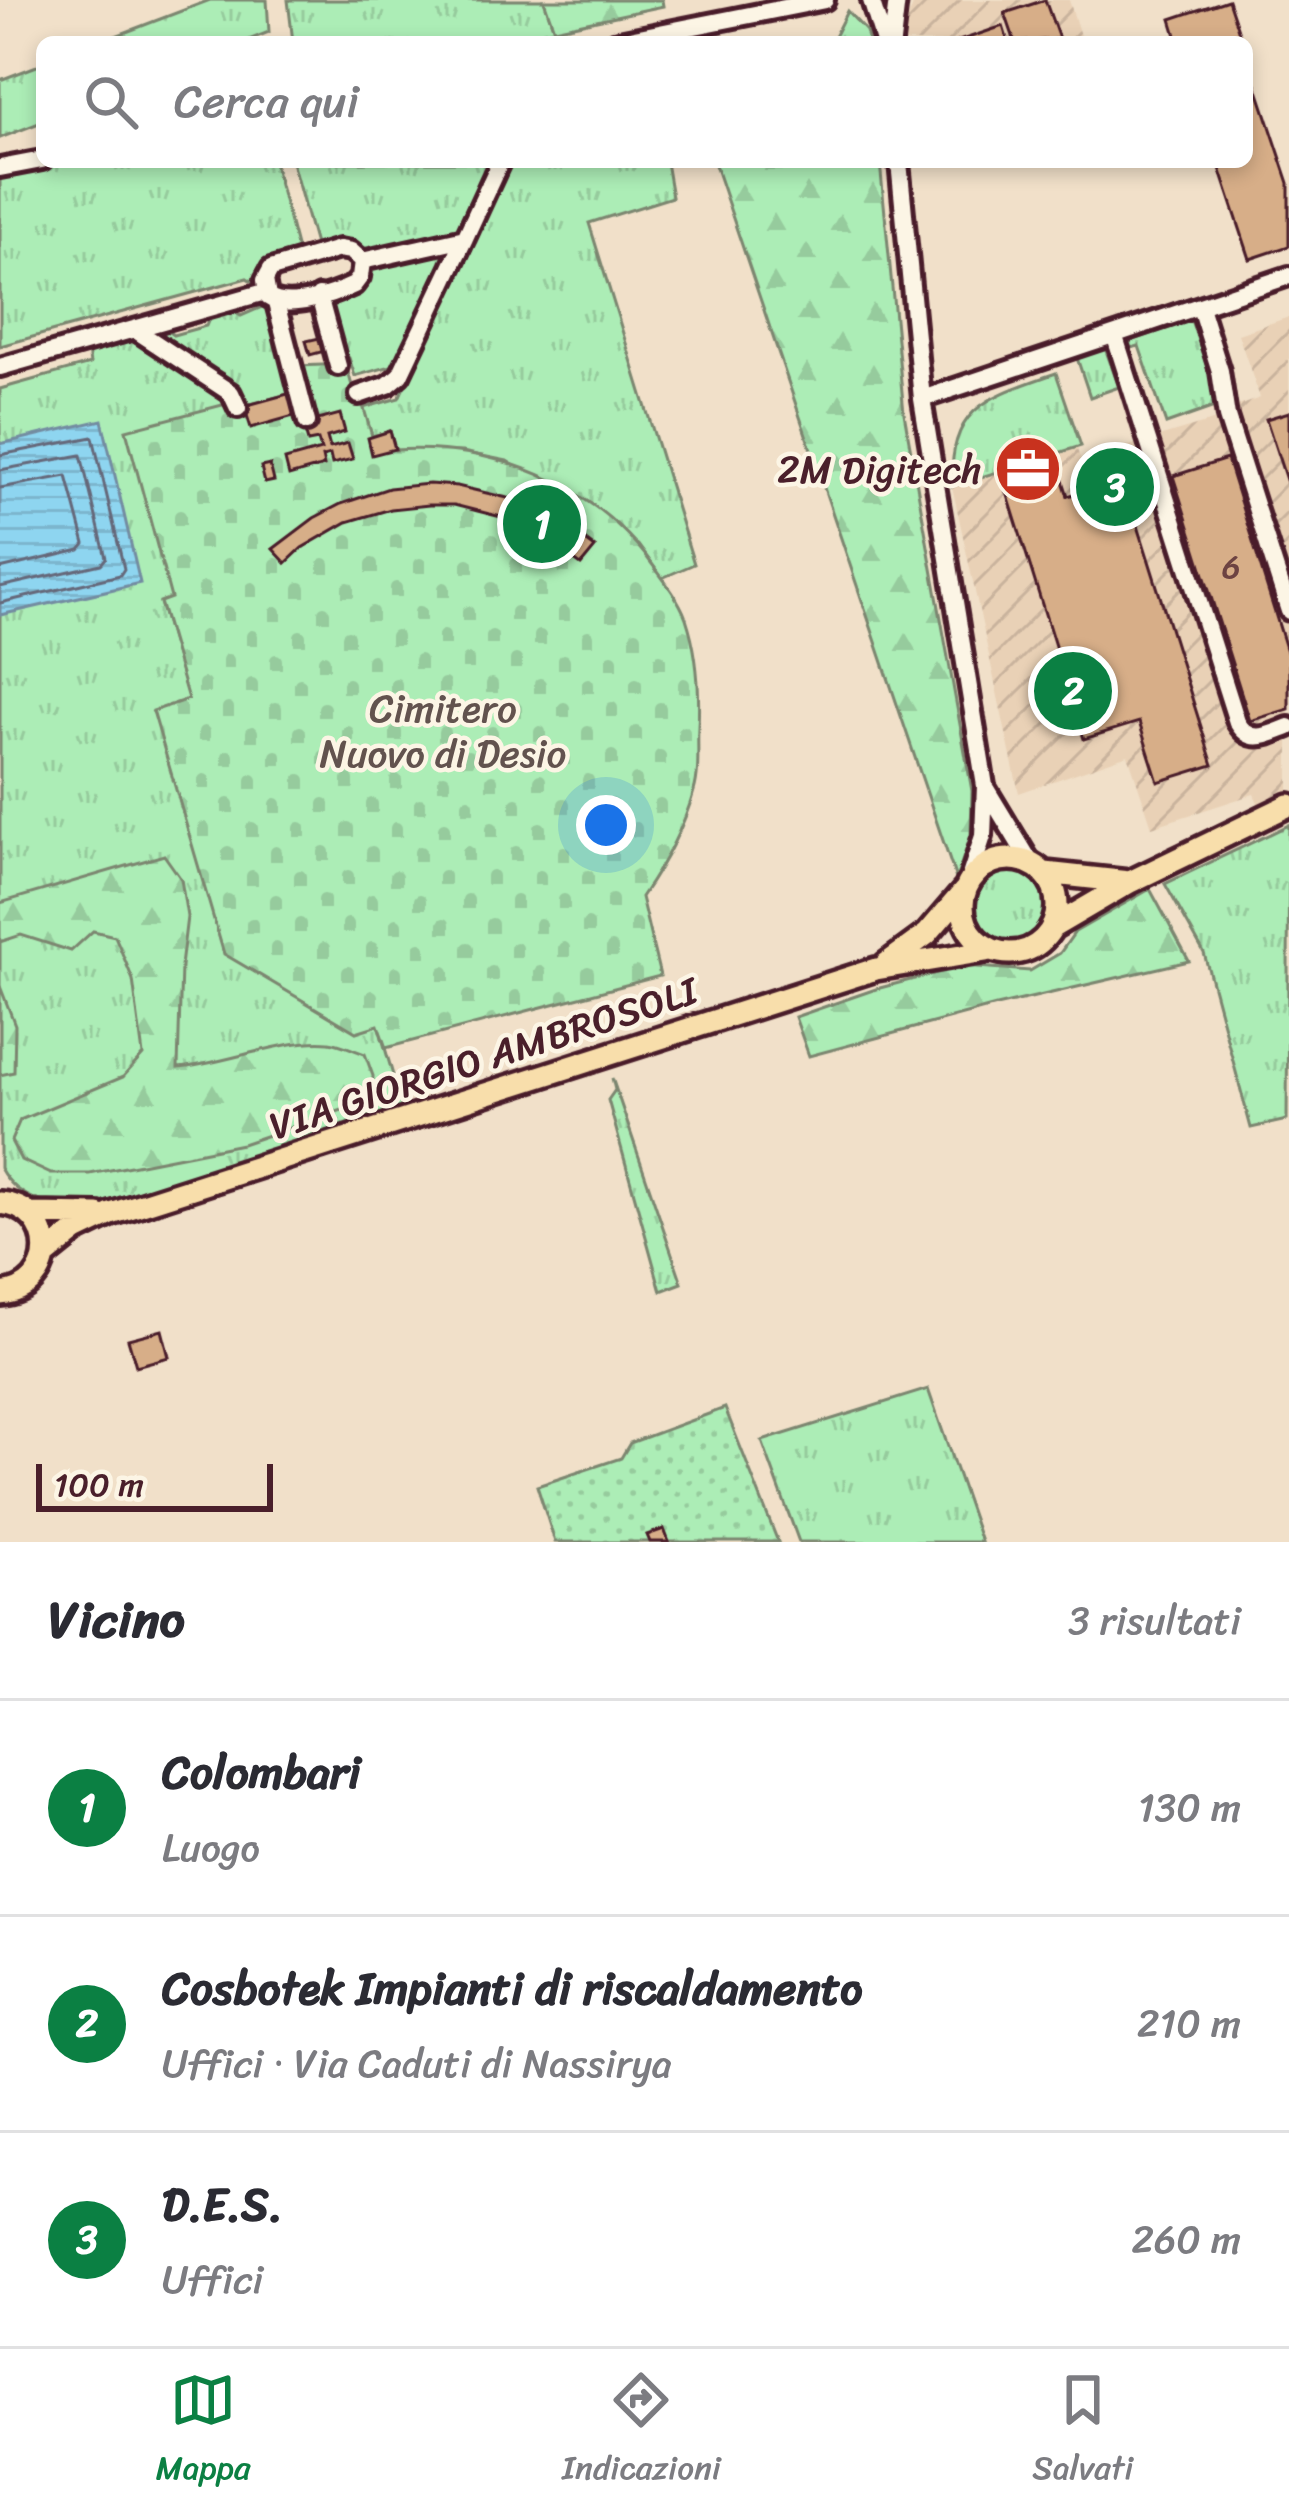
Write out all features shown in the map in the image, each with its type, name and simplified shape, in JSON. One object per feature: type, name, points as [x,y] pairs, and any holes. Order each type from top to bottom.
[{"type":"main road","points":[[1052,927],[1130,882],[1289,805]]},
{"type":"main road","points":[[1038,868],[1057,899],[1052,927],[1044,939],[1019,952],[992,950],[976,940],[962,909],[966,887],[988,863],[1017,859],[1038,868],[1130,882]]},
{"type":"main road","name":"VIA GIORGIO AMBROSOLI","points":[[876,969],[927,934],[966,887]]},
{"type":"main road","name":"VIA GIORGIO AMBROSOLI","points":[[0,1294],[21,1290],[33,1281],[46,1255],[76,1231],[111,1214],[876,969],[992,950]]},
{"type":"main road","points":[[2,1198],[31,1214],[44,1232],[46,1255]]},
{"type":"main road","name":"VIA GIORGIO AMBROSOLI","points":[[31,1214],[111,1214]]},
{"type":"street","points":[[871,0],[886,36]]},
{"type":"street","points":[[889,36],[897,0]]},
{"type":"street","points":[[643,36],[813,1]]},
{"type":"street","points":[[0,168],[36,161]]},
{"type":"street","points":[[359,395],[388,385],[400,375],[497,168]]},
{"type":"street","points":[[900,168],[922,399],[985,786],[983,836],[966,887]]},
{"type":"street","points":[[362,262],[465,238]]},
{"type":"street","points":[[307,422],[265,280],[277,266],[339,249],[351,251],[362,262]]},
{"type":"street","points":[[0,367],[271,297],[319,296],[354,285],[362,262]]},
{"type":"street","points":[[922,399],[1289,276]]},
{"type":"street","points":[[319,296],[338,366]]},
{"type":"street","points":[[1200,307],[1220,371],[1227,417],[1289,611]]},
{"type":"street","points":[[134,329],[221,386],[235,397],[238,408]]},
{"type":"street","points":[[1115,337],[1237,722],[1248,736],[1256,738],[1289,727]]},
{"type":"street","points":[[985,786],[1038,868]]},
{"type":"shaded area","points":[[915,0],[1069,0],[1080,36],[902,36]]},
{"type":"shaded area","points":[[1289,317],[1289,790],[1259,805],[1254,794],[1152,827],[1128,755],[1019,793],[952,486],[1076,447],[1081,460],[1236,414],[1235,407],[1260,398],[1238,334]]},
{"type":"green space","points":[[210,0],[267,0],[269,32],[259,36],[116,36]]},
{"type":"green space","points":[[288,0],[544,0],[554,29],[521,36],[292,36]]},
{"type":"green space","points":[[544,0],[662,0],[663,6],[554,29]]},
{"type":"green space","points":[[847,11],[867,36],[834,36]]},
{"type":"green space","points":[[36,66],[36,124],[0,138],[0,80]]},
{"type":"green space","points":[[44,168],[276,168],[297,250],[270,260],[259,286],[247,278],[0,346],[0,177]]},
{"type":"green space","points":[[294,168],[488,168],[460,229],[365,251],[344,241],[315,245]]},
{"type":"green space","points":[[505,168],[667,168],[672,197],[589,223],[694,564],[662,578],[638,545],[507,461],[462,452],[394,450],[372,436],[363,408],[399,398]]},
{"type":"green space","points":[[716,168],[881,168],[904,413],[972,791],[971,835],[956,879]]},
{"type":"green space","points":[[448,252],[395,365],[355,376],[349,358],[344,359],[329,299],[371,270]]},
{"type":"green space","points":[[271,303],[295,392],[244,406],[234,386],[152,334],[166,330],[173,335],[206,326],[209,319],[234,312],[241,316]]},
{"type":"green space","points":[[1191,320],[1220,405],[1166,424],[1139,346],[1127,349],[1125,343]]},
{"type":"green space","points":[[134,339],[229,397],[172,599],[160,603],[189,700],[153,712],[378,1024],[404,1113],[97,1208],[42,1202],[19,1190],[0,1168],[0,389],[90,364],[88,351]]},
{"type":"green space","points":[[1105,348],[1119,387],[1090,397],[1077,358]]},
{"type":"green space","name":"Cimitero Nuovo di Desio","points":[[346,364],[372,436],[390,431],[395,450],[469,454],[504,462],[571,491],[628,536],[679,604],[697,672],[698,767],[678,833],[641,897],[660,976],[386,1048],[378,1025],[356,1032],[224,954],[153,711],[188,699],[160,602],[171,598],[126,430],[304,390],[299,366]]},
{"type":"green space","points":[[1056,373],[1081,446],[952,486],[953,459],[966,421],[993,398]]},
{"type":"green space","points":[[1289,825],[1287,1120],[1251,1128],[1204,953],[1165,884]]},
{"type":"green space","points":[[164,855],[181,879],[187,917],[178,1068],[293,1044],[333,1043],[365,1054],[373,1076],[372,1100],[242,1144],[90,1174],[51,1174],[21,1160],[11,1141],[20,1120],[123,1077],[143,1055],[133,980],[115,936],[93,931],[71,951],[21,935],[0,942],[0,903]]},
{"type":"green space","points":[[1009,868],[1035,879],[1046,905],[1035,931],[1009,942],[983,931],[972,905],[983,879]]},
{"type":"green space","points":[[1150,889],[1189,961],[809,1056],[795,1017],[964,966],[1030,971],[1060,953],[1075,932]]},
{"type":"green space","points":[[0,986],[15,1025],[14,1072],[0,1075]]},
{"type":"green space","points":[[612,1078],[682,1283],[661,1291],[608,1100],[615,1090]]},
{"type":"green space","points":[[928,1389],[981,1542],[799,1542],[762,1441]]},
{"type":"green space","points":[[725,1408],[778,1542],[555,1542],[537,1486],[621,1458],[630,1443]]},
{"type":"water","points":[[102,420],[140,583],[0,615],[0,444]]},
{"type":"building","points":[[1045,0],[1058,36],[1013,36],[1005,13]]},
{"type":"building","points":[[1228,0],[1240,36],[1176,36],[1171,19]]},
{"type":"building","points":[[1003,26],[1006,36],[974,36]]},
{"type":"building","points":[[1253,75],[1289,183],[1289,246],[1250,259],[1220,168],[1253,168]]},
{"type":"building","points":[[328,336],[332,349],[310,355],[306,341]]},
{"type":"building","points":[[295,392],[301,414],[251,428],[244,406]]},
{"type":"building","points":[[1289,412],[1289,489],[1266,419]]},
{"type":"building","points":[[340,414],[345,432],[327,437],[330,448],[348,443],[353,459],[332,464],[330,455],[322,457],[324,466],[289,476],[285,460],[321,450],[318,440],[308,442],[303,424]]},
{"type":"building","points":[[390,431],[395,449],[372,455],[368,438]]},
{"type":"building","points":[[1055,456],[1068,496],[1123,478],[1213,765],[1158,782],[1139,722],[1084,739],[1001,473]]},
{"type":"building","points":[[1227,459],[1289,658],[1289,709],[1250,721],[1173,476]]},
{"type":"building","points":[[270,465],[274,481],[265,483],[261,467]]},
{"type":"building","points":[[429,484],[516,500],[595,548],[581,565],[509,519],[454,505],[429,505],[391,509],[347,522],[286,563],[273,549],[341,504],[389,488]]},
{"type":"building","points":[[162,1330],[169,1357],[136,1366],[128,1339]]},
{"type":"building","points":[[664,1529],[669,1542],[650,1542],[647,1535]]},
{"type":"place","name":"2M Digitech","points":[[1028,469]]},
{"type":"place","name":"D.E.S.","points":[[1115,487]]},
{"type":"place","name":"Colombari","points":[[542,524]]},
{"type":"place","name":"Cosbotek Impianti di riscaldamento","points":[[1073,691]]}]
